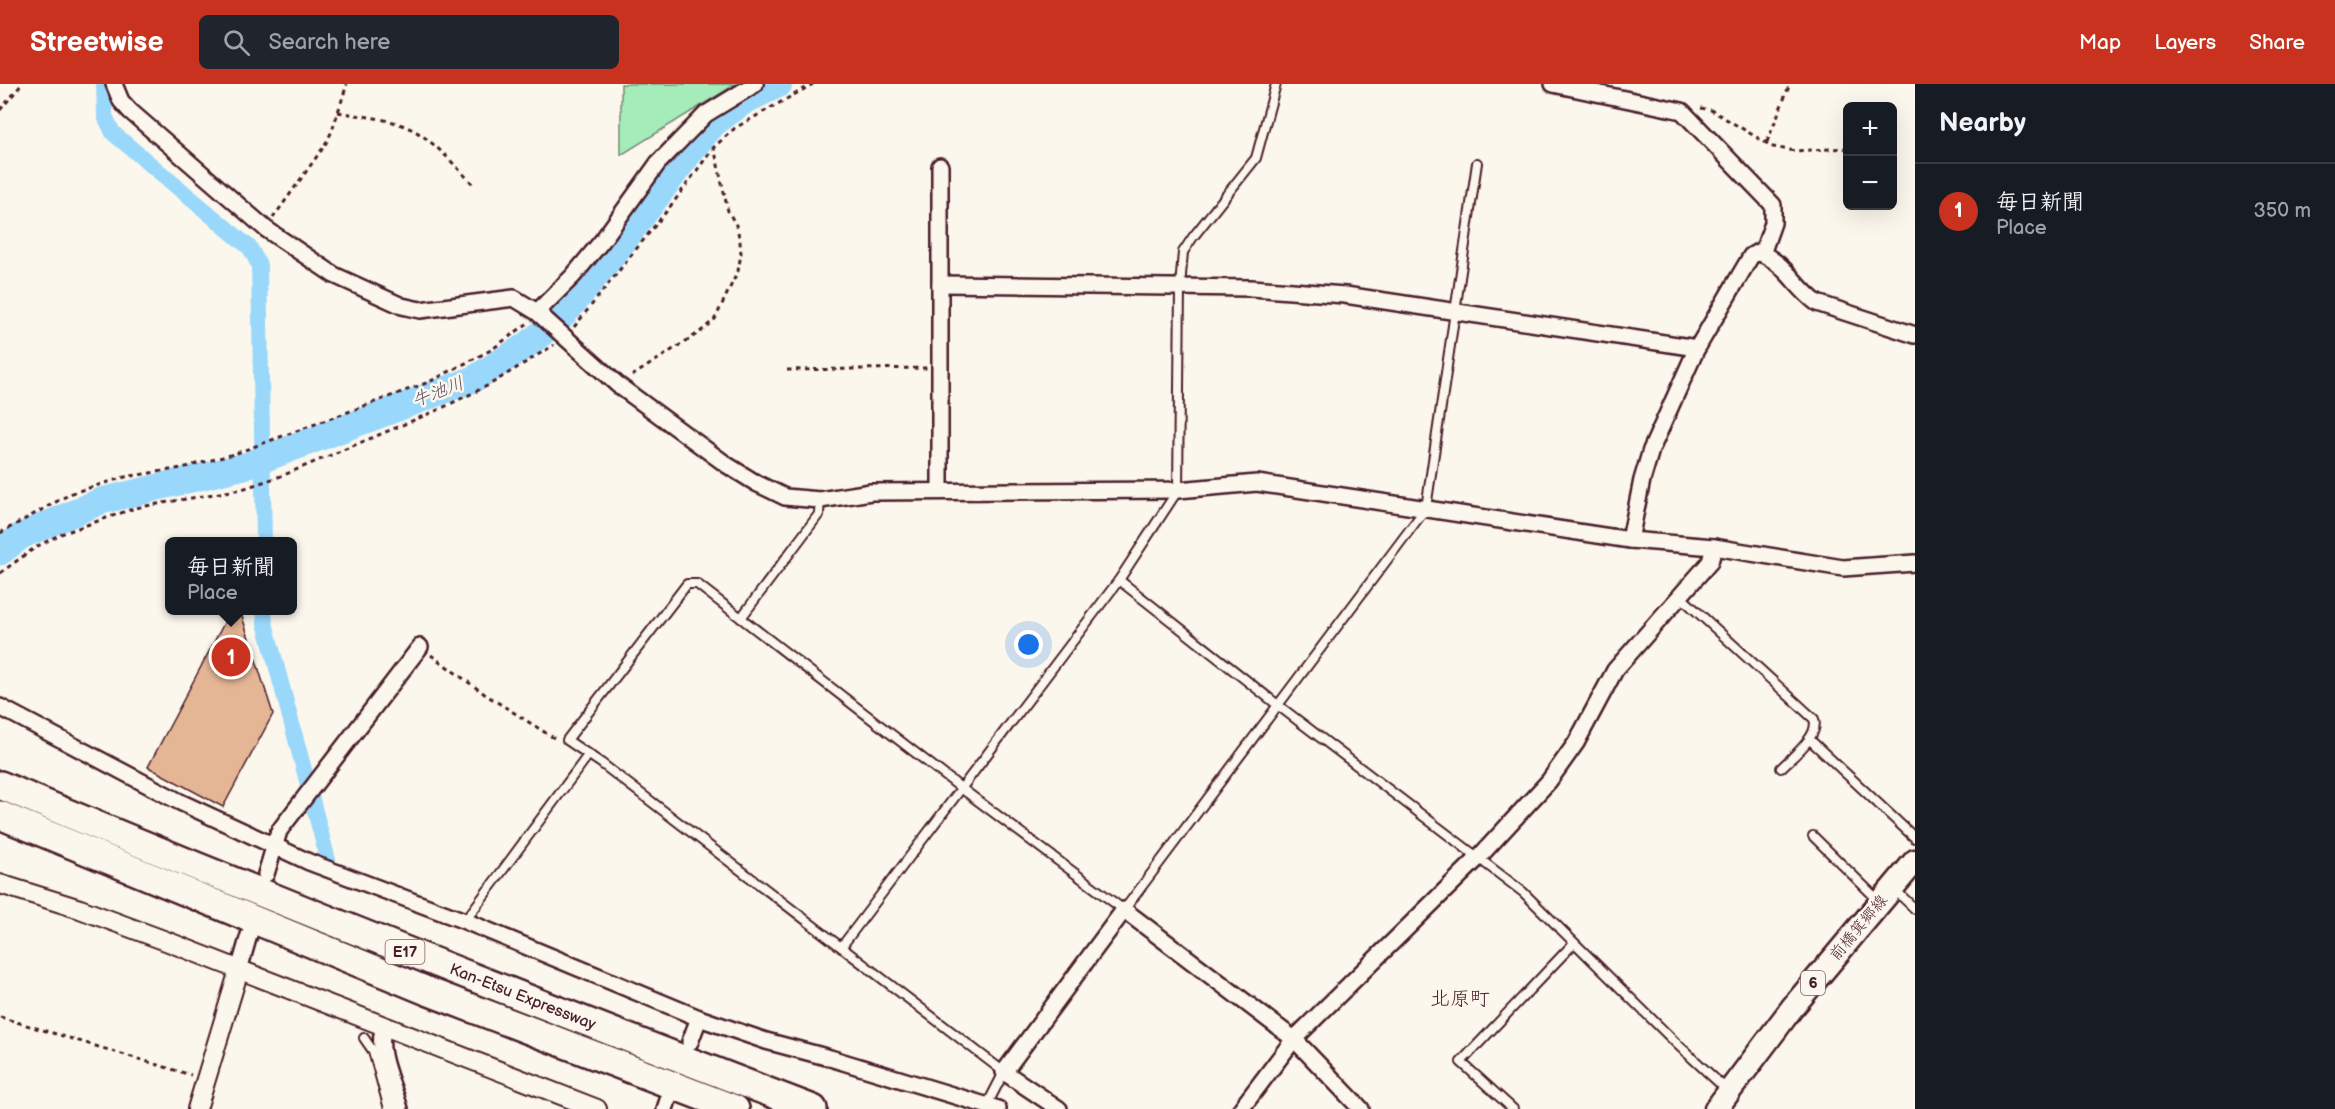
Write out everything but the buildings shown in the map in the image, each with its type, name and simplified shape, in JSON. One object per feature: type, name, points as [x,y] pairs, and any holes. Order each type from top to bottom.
[{"type":"highway","name":"Kan-Etsu Expressway","points":[[0,785],[224,879],[436,964],[813,1109]]},
{"type":"highway","name":"Kan-Etsu Expressway","points":[[0,815],[417,986],[735,1109]]},
{"type":"main road","name":"前橋箕郷線","points":[[1726,1102],[1792,1008],[1915,861]]},
{"type":"street","points":[[539,315],[602,242],[666,155],[706,114],[755,84]]},
{"type":"street","points":[[1553,84],[1682,111],[1773,205],[1773,223],[1762,254]]},
{"type":"street","points":[[111,85],[130,111],[266,229],[333,275],[402,306],[420,310],[514,298],[539,315],[618,385],[727,465],[785,497],[820,500],[871,492],[1178,490],[1257,483],[1630,540],[1714,547],[1843,568],[1915,563]]},
{"type":"street","points":[[940,166],[940,491]]},
{"type":"street","points":[[1630,540],[1642,480],[1651,450],[1697,348],[1751,256],[1758,252],[1778,262],[1817,303],[1915,336]]},
{"type":"street","points":[[940,284],[1251,288],[1345,295],[1697,348]]},
{"type":"street","points":[[1241,1109],[1294,1039],[1479,857],[1550,781],[1582,733],[1615,670],[1710,562],[1714,547]]},
{"type":"street","points":[[266,874],[279,831],[420,647]]},
{"type":"street","points":[[0,707],[180,802],[274,847],[465,921],[699,1018],[960,1103],[992,1107]]},
{"type":"street","points":[[0,884],[80,909],[597,1109]]},
{"type":"street","points":[[1059,1109],[1004,1072],[1124,910],[1294,1039],[1361,1109]]},
{"type":"street","points":[[197,1109],[249,935]]},
{"type":"street","points":[[690,1042],[699,1018]]},
{"type":"street","points":[[384,1026],[381,1036],[383,1053],[400,1109]]},
{"type":"lane","points":[[842,946],[1119,579],[1178,490],[1180,287],[1183,252],[1256,158],[1276,84]]},
{"type":"lane","points":[[992,1107],[1004,1072],[842,946],[589,754],[567,740],[687,584],[697,584],[961,788],[1124,910],[1426,508],[1477,163]]},
{"type":"lane","points":[[741,618],[819,514],[820,500]]},
{"type":"lane","points":[[1119,579],[1279,706],[1523,892],[1676,1043],[1726,1102]]},
{"type":"lane","points":[[1680,595],[1814,719],[1815,729],[1809,738],[1781,768]]},
{"type":"lane","points":[[1809,738],[1915,838]]},
{"type":"lane","points":[[465,921],[589,754]]},
{"type":"lane","points":[[1813,836],[1887,895],[1915,909]]},
{"type":"lane","points":[[1513,1109],[1461,1062],[1574,943]]},
{"type":"lane","points":[[364,1038],[373,1051],[389,1109]]},
{"type":"path","points":[[0,111],[22,84]]},
{"type":"path","points":[[266,229],[325,145],[347,84]]},
{"type":"path","points":[[0,573],[36,547],[72,530],[135,508],[242,489],[284,475],[438,410],[489,385],[564,337],[673,203],[714,147],[735,128],[813,84]]},
{"type":"path","points":[[1767,142],[1790,84]]},
{"type":"path","points":[[1682,111],[1690,107],[1711,110],[1773,147],[1795,151],[1843,148]]},
{"type":"path","points":[[338,112],[387,120],[413,130],[434,145],[473,184]]},
{"type":"path","points":[[618,385],[700,332],[715,319],[738,271],[741,254],[740,242],[737,228],[728,211],[714,147]]},
{"type":"path","points":[[0,533],[72,493],[125,477],[182,468],[234,454],[429,382],[463,366],[507,340],[539,315]]},
{"type":"path","points":[[787,370],[940,367]]},
{"type":"path","points":[[420,647],[486,695],[559,742],[567,740]]},
{"type":"path","points":[[0,1017],[206,1080]]},
{"type":"green space","points":[[621,84],[736,84],[621,155]]},
{"type":"waterway","points":[[104,84],[105,116],[113,133],[250,248],[259,265],[264,537]]},
{"type":"waterway","name":"牛池川","points":[[0,552],[21,536],[101,501],[245,466],[474,379],[530,343],[562,316],[613,255],[714,123],[744,101],[779,84]]},
{"type":"waterway","points":[[264,615],[328,860]]},
{"type":"place","name":"毎日新聞","points":[[231,657]]},
{"type":"district","name":"北原町","points":[[1460,999]]}]
